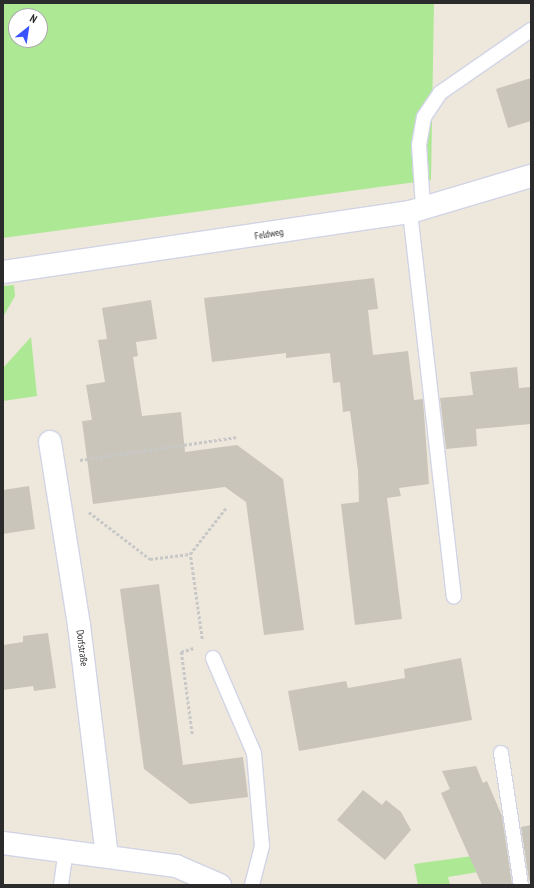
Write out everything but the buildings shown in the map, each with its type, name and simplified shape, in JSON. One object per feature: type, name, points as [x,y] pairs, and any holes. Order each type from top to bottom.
[{"type":"street","name":"Feldweg","points":[[3,272],[416,210],[531,176]]},
{"type":"street","name":"Dorfstraße","points":[[50,442],[79,625],[108,855]]},
{"type":"street","points":[[3,843],[108,855],[176,866],[220,885]]},
{"type":"lane","points":[[454,596],[416,210],[419,145],[424,117],[440,93],[531,30]]},
{"type":"lane","points":[[213,658],[254,753],[262,846],[252,885]]},
{"type":"lane","points":[[501,753],[521,885]]},
{"type":"lane","points":[[61,885],[66,851]]},
{"type":"path","points":[[80,466],[80,459],[237,437]]},
{"type":"path","points":[[84,508],[150,559],[190,554],[226,508]]},
{"type":"path","points":[[190,554],[205,645],[213,658]]},
{"type":"path","points":[[192,734],[181,652],[205,645]]},
{"type":"green space","points":[[3,3],[434,3],[431,180],[3,238]]},
{"type":"green space","points":[[14,285],[15,296],[3,317],[3,286]]},
{"type":"green space","points":[[31,337],[37,396],[3,401],[3,368]]},
{"type":"green space","points":[[487,854],[490,870],[448,877],[450,885],[418,885],[414,864]]}]
